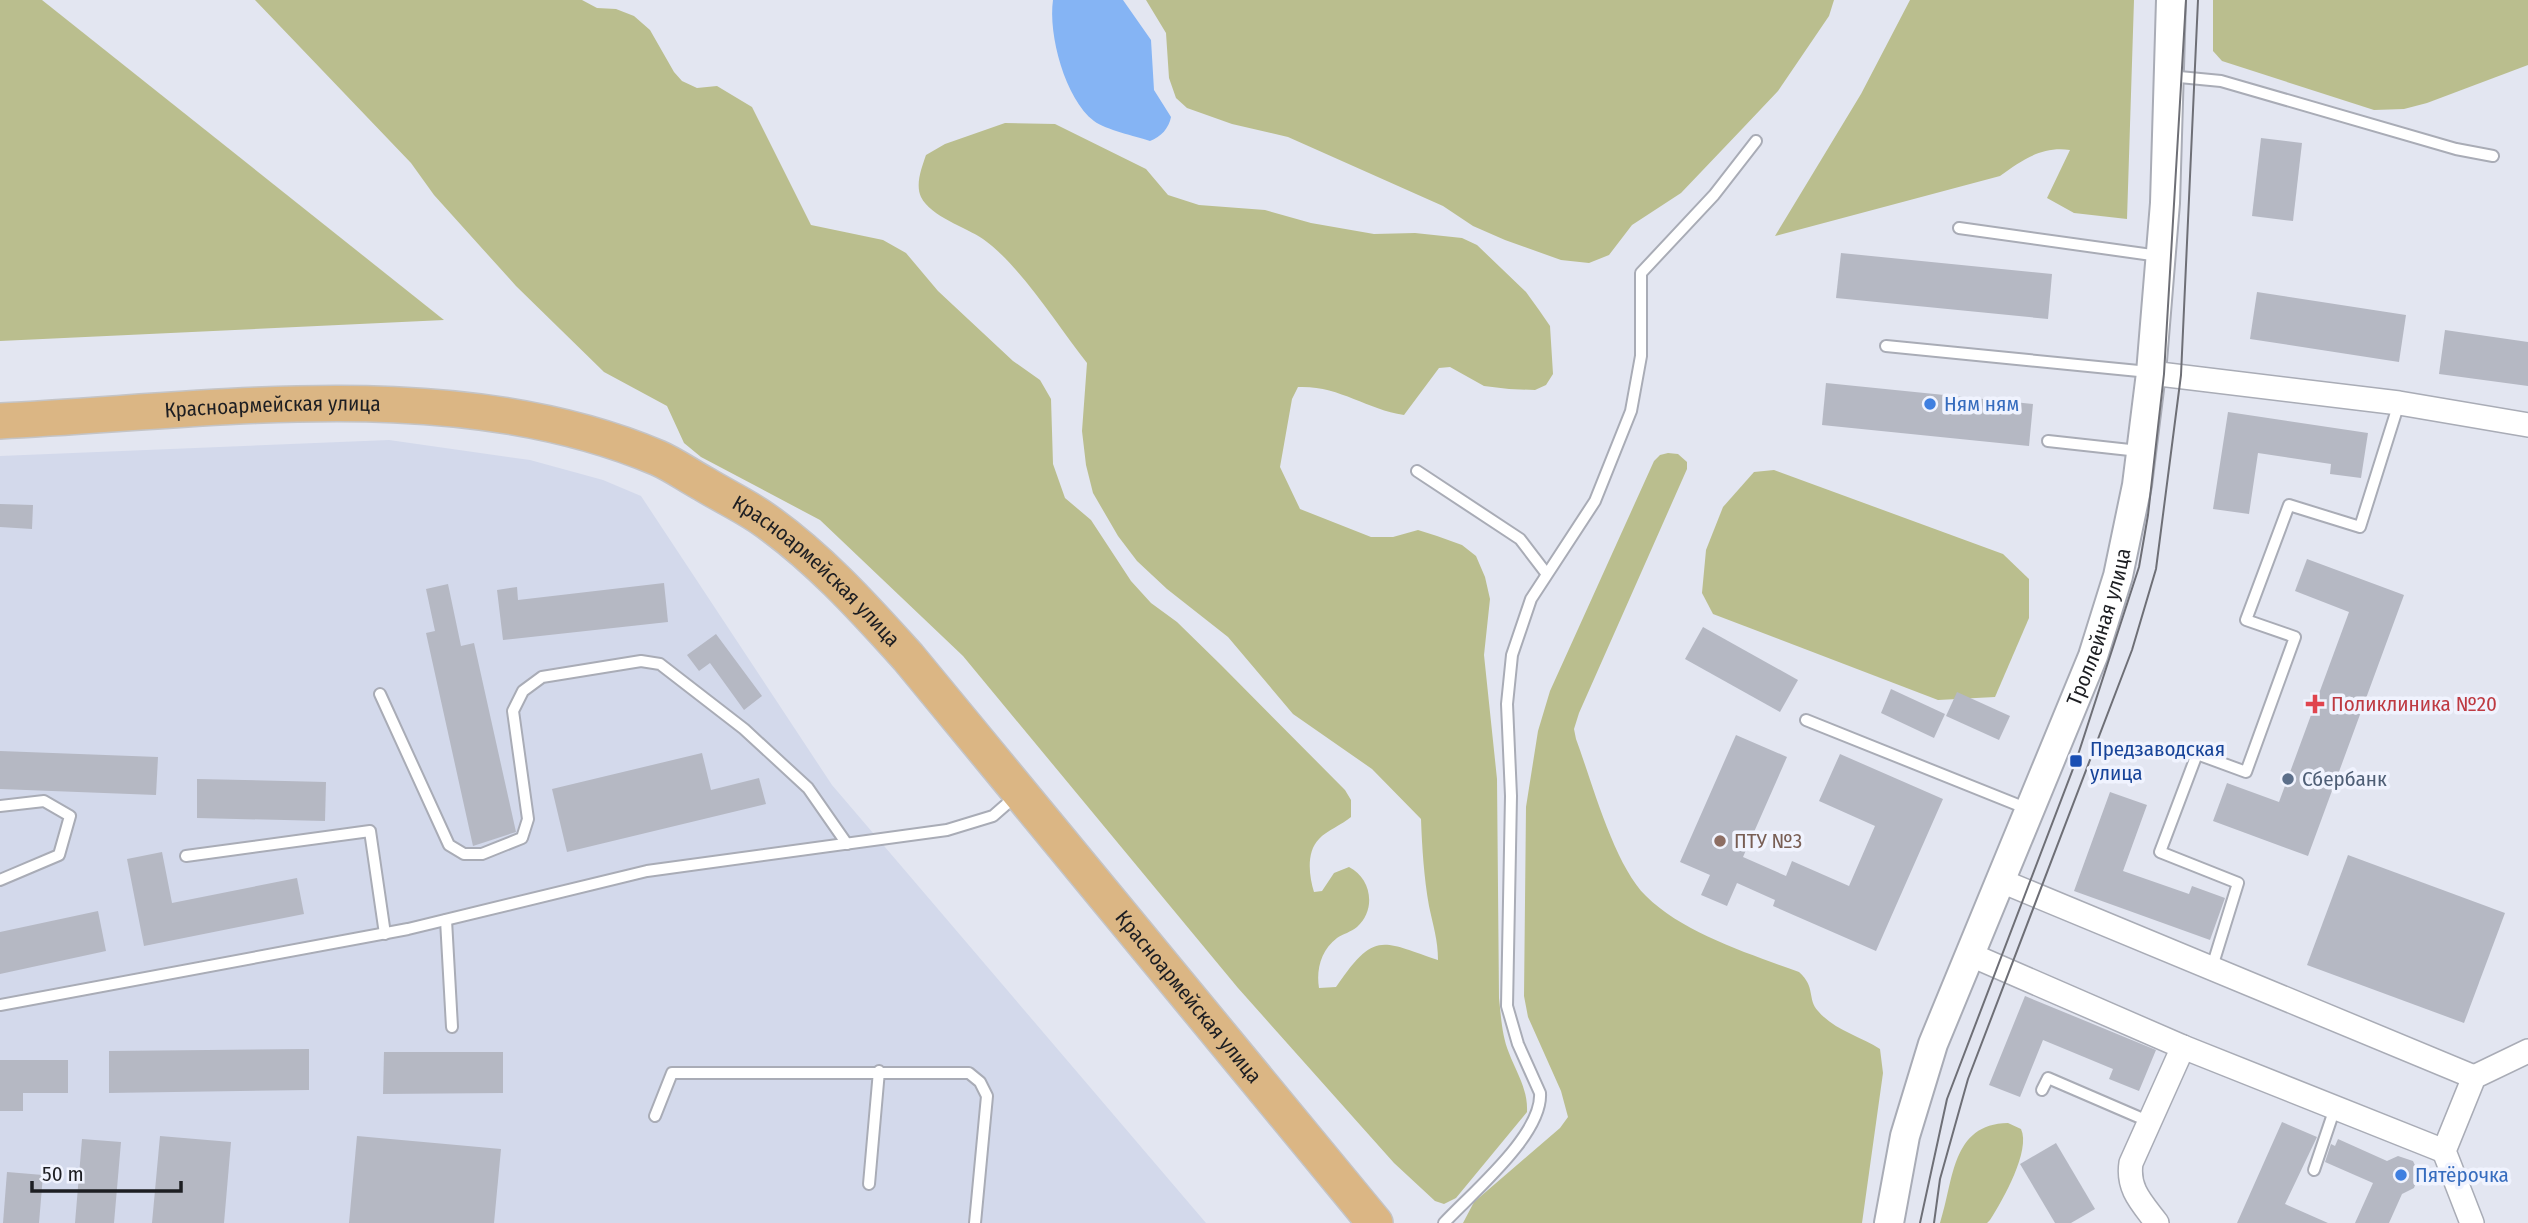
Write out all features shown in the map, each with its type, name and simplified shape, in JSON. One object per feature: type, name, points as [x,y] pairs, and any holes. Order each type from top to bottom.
[{"type":"main road","name":"Красноармейская улица","points":[[0,421],[254,406],[444,408],[539,423],[593,436],[660,458],[760,517],[859,602],[1347,1223]]},
{"type":"main road","name":"Красноармейская улица","points":[[0,442],[255,429],[361,427],[487,435],[541,443],[595,457],[683,495],[782,560],[843,615],[1012,800],[1375,1223]]},
{"type":"street","name":"Троллейная улица","points":[[1889,1223],[1909,1123],[1933,1044],[2088,668],[2109,609],[2127,538],[2142,452],[2162,256],[2171,0]]},
{"type":"street","points":[[2151,373],[2399,403],[2528,425]]},
{"type":"street","points":[[1999,880],[2474,1077]]},
{"type":"street","points":[[1969,954],[2182,1048],[2444,1151]]},
{"type":"street","points":[[2157,1223],[2134,1193],[2129,1178],[2131,1163],[2182,1048]]},
{"type":"street","points":[[2472,1223],[2444,1151],[2474,1077],[2528,1051]]},
{"type":"lane","points":[[2169,76],[2221,81],[2456,149],[2493,156]]},
{"type":"lane","points":[[1444,1223],[1510,1153],[1534,1123],[1541,1103],[1540,1093],[1511,1027],[1507,1006],[1511,796],[1507,705],[1510,666],[1519,631],[1531,599],[1546,573],[1595,501],[1631,411],[1641,356],[1641,274],[1714,195],[1756,141]]},
{"type":"lane","points":[[1959,228],[2162,256]]},
{"type":"lane","points":[[1886,346],[2151,373]]},
{"type":"lane","points":[[2212,967],[2238,883],[2160,852],[2197,754],[2246,772],[2295,637],[2246,620],[2289,505],[2360,527],[2399,403]]},
{"type":"lane","points":[[2048,441],[2142,452]]},
{"type":"lane","points":[[1417,471],[1520,539],[1546,573]]},
{"type":"lane","points":[[380,694],[437,823],[449,845],[464,854],[493,851],[522,838],[528,819],[513,711],[523,691],[542,677],[641,661],[660,664],[744,729],[807,788],[847,844]]},
{"type":"lane","points":[[1806,720],[2028,809]]},
{"type":"lane","points":[[0,1005],[385,934],[647,871],[968,825],[1012,800]]},
{"type":"lane","points":[[0,807],[44,801],[70,816],[59,855],[0,880]]},
{"type":"lane","points":[[186,856],[370,831],[385,934]]},
{"type":"lane","points":[[446,920],[452,1027]]},
{"type":"lane","points":[[869,1184],[879,1071]]},
{"type":"lane","points":[[655,1116],[672,1073],[969,1073],[980,1082],[987,1096],[975,1223]]},
{"type":"lane","points":[[2042,1090],[2048,1077],[2150,1122]]},
{"type":"lane","points":[[2314,1170],[2335,1108]]},
{"type":"shaded area","points":[[389,440],[530,460],[603,480],[641,496],[832,785],[1206,1223],[0,1223],[0,456]]},
{"type":"green space","points":[[0,0],[42,0],[444,320],[0,341]]},
{"type":"green space","points":[[255,0],[582,0],[597,8],[616,9],[634,16],[650,30],[682,81],[697,88],[717,86],[752,107],[811,225],[883,240],[906,253],[938,291],[1013,361],[1040,380],[1051,399],[1053,464],[1065,498],[1091,520],[1131,581],[1151,603],[1177,622],[1345,790],[1351,800],[1351,817],[1326,833],[1315,844],[1310,857],[1312,886],[1314,892],[1322,891],[1334,873],[1349,867],[1362,878],[1369,894],[1369,903],[1363,920],[1357,927],[1337,938],[1323,954],[1318,974],[1319,988],[1336,987],[1360,956],[1370,948],[1380,945],[1404,948],[1438,960],[1426,885],[1421,819],[1372,769],[1293,714],[1228,637],[1167,589],[1137,561],[1118,536],[1093,493],[1082,431],[1087,363],[1025,280],[997,250],[926,204],[919,192],[921,170],[926,155],[945,144],[1005,123],[1055,124],[1146,169],[1168,195],[1199,205],[1265,210],[1311,223],[1374,234],[1415,233],[1462,238],[1477,245],[1526,292],[1550,326],[1553,374],[1546,385],[1535,390],[1484,386],[1450,367],[1439,368],[1404,415],[1339,393],[1298,387],[1292,399],[1280,467],[1300,509],[1371,537],[1393,537],[1418,530],[1462,545],[1476,556],[1485,577],[1490,599],[1484,655],[1497,779],[1499,998],[1505,1040],[1524,1089],[1527,1112],[1456,1198],[1444,1204],[1435,1201],[1394,1163],[1238,988],[963,656],[820,520],[701,457],[684,443],[667,406],[604,372],[516,286],[434,195],[411,163]]},
{"type":"green space","points":[[1146,0],[1834,0],[1829,16],[1778,91],[1681,193],[1632,225],[1609,255],[1589,263],[1561,260],[1505,240],[1473,226],[1443,206],[1288,137],[1232,124],[1187,108],[1176,98],[1169,78],[1166,33]]},
{"type":"green space","points":[[1910,0],[2134,0],[2127,219],[2074,213],[2047,198],[2070,150],[2060,149],[2033,155],[2000,176],[1775,236],[1861,94]]},
{"type":"green space","points":[[2213,0],[2528,0],[2528,65],[2427,103],[2404,109],[2374,110],[2222,61],[2213,51]]},
{"type":"green space","points":[[1678,454],[1687,462],[1687,469],[1579,713],[1574,729],[1576,739],[1614,844],[1634,882],[1646,896],[1661,909],[1698,932],[1799,972],[1808,983],[1813,1002],[1824,1018],[1880,1049],[1883,1073],[1862,1223],[1463,1223],[1474,1202],[1560,1128],[1568,1117],[1561,1091],[1528,1017],[1524,996],[1526,807],[1538,731],[1550,691],[1654,461],[1660,455]]},
{"type":"green space","points":[[1774,470],[2003,554],[2029,579],[2029,618],[1995,697],[1938,700],[1713,614],[1702,593],[1706,550],[1723,507],[1754,472]]},
{"type":"green space","points":[[2008,1123],[2021,1129],[2022,1149],[2014,1175],[1990,1220],[1987,1223],[1940,1223],[1958,1157],[1965,1144],[1975,1133],[1989,1126]]},
{"type":"water","points":[[1053,0],[1123,0],[1151,40],[1154,90],[1171,117],[1161,135],[1150,141],[1121,132],[1099,124],[1084,111],[1067,82],[1061,65],[1053,30]]},
{"type":"building","points":[[2261,138],[2302,143],[2293,221],[2252,216]]},
{"type":"building","points":[[1841,253],[2052,274],[2048,319],[1836,298]]},
{"type":"building","points":[[2257,292],[2406,315],[2399,362],[2250,339]]},
{"type":"building","points":[[2445,330],[2528,342],[2528,386],[2439,374]]},
{"type":"building","points":[[1826,383],[2033,404],[2029,446],[1822,425]]},
{"type":"building","points":[[2228,412],[2368,433],[2361,478],[2330,474],[2331,464],[2258,453],[2249,514],[2213,509]]},
{"type":"building","points":[[0,504],[33,505],[32,529],[0,527]]},
{"type":"building","points":[[2307,559],[2404,595],[2308,856],[2213,821],[2227,783],[2279,802],[2349,612],[2295,591]]},
{"type":"building","points":[[664,583],[668,622],[503,640],[497,590],[517,587],[518,600]]},
{"type":"building","points":[[448,584],[461,646],[474,643],[516,832],[473,846],[426,633],[435,631],[426,589]]},
{"type":"building","points":[[1703,627],[1798,680],[1780,712],[1685,659]]},
{"type":"building","points":[[716,634],[762,696],[744,710],[710,663],[699,671],[687,655]]},
{"type":"building","points":[[1891,689],[1945,714],[1934,738],[1881,713]]},
{"type":"building","points":[[1957,692],[2010,716],[1999,740],[1946,716]]},
{"type":"building","name":"ПТУ №3","points":[[1736,735],[1787,757],[1743,857],[1786,876],[1792,861],[1849,886],[1875,826],[1819,801],[1840,754],[1943,799],[1876,951],[1773,906],[1775,900],[1737,883],[1727,906],[1701,895],[1710,875],[1680,862]]},
{"type":"building","points":[[0,751],[158,757],[156,795],[0,789]]},
{"type":"building","points":[[702,753],[711,790],[759,778],[766,804],[567,852],[552,789]]},
{"type":"building","points":[[197,779],[326,782],[325,821],[197,818]]},
{"type":"building","points":[[2110,792],[2147,805],[2123,871],[2189,894],[2192,886],[2225,898],[2210,940],[2074,891]]},
{"type":"building","points":[[162,852],[172,903],[297,878],[304,914],[144,946],[127,859]]},
{"type":"building","points":[[2348,855],[2505,913],[2464,1023],[2307,965]]},
{"type":"building","points":[[98,911],[106,951],[0,974],[0,932]]},
{"type":"building","points":[[2025,996],[2156,1050],[2139,1091],[2109,1079],[2113,1069],[2043,1040],[2020,1097],[1989,1085]]},
{"type":"building","points":[[309,1049],[309,1090],[109,1093],[109,1051]]},
{"type":"building","points":[[384,1052],[503,1052],[503,1093],[383,1094]]},
{"type":"building","points":[[0,1060],[68,1060],[68,1093],[23,1093],[23,1111],[0,1111]]},
{"type":"building","points":[[2282,1122],[2317,1137],[2285,1204],[2328,1223],[2237,1223]]},
{"type":"building","points":[[160,1136],[231,1142],[224,1223],[152,1223]]},
{"type":"building","points":[[357,1136],[501,1149],[494,1223],[349,1223]]},
{"type":"building","points":[[82,1139],[121,1142],[114,1223],[75,1223]]},
{"type":"building","points":[[2338,1139],[2387,1161],[2398,1156],[2413,1161],[2419,1174],[2414,1188],[2402,1194],[2389,1223],[2355,1223],[2373,1183],[2325,1162],[2331,1144],[2335,1146]]},
{"type":"building","points":[[2056,1143],[2095,1209],[2071,1223],[2055,1223],[2020,1164]]},
{"type":"building","points":[[7,1172],[43,1175],[39,1223],[3,1223]]},
{"type":"tram line","points":[[1920,1223],[1947,1099],[2076,761],[2139,567],[2148,515],[2164,374],[2186,0]]},
{"type":"tram line","points":[[1934,1223],[1940,1179],[1968,1079],[2132,650],[2156,569],[2181,375],[2198,0]]},
{"type":"place","name":"Ням ням","points":[[1930,404]]},
{"type":"place","name":"Поликлиника №20","points":[[2315,704]]},
{"type":"place","name":"Предзаводская улица","points":[[2076,761]]},
{"type":"place","name":"Сбербанк","points":[[2288,779]]},
{"type":"place","name":"ПТУ №3","points":[[1720,841]]},
{"type":"place","name":"Пятёрочка","points":[[2401,1175]]}]
